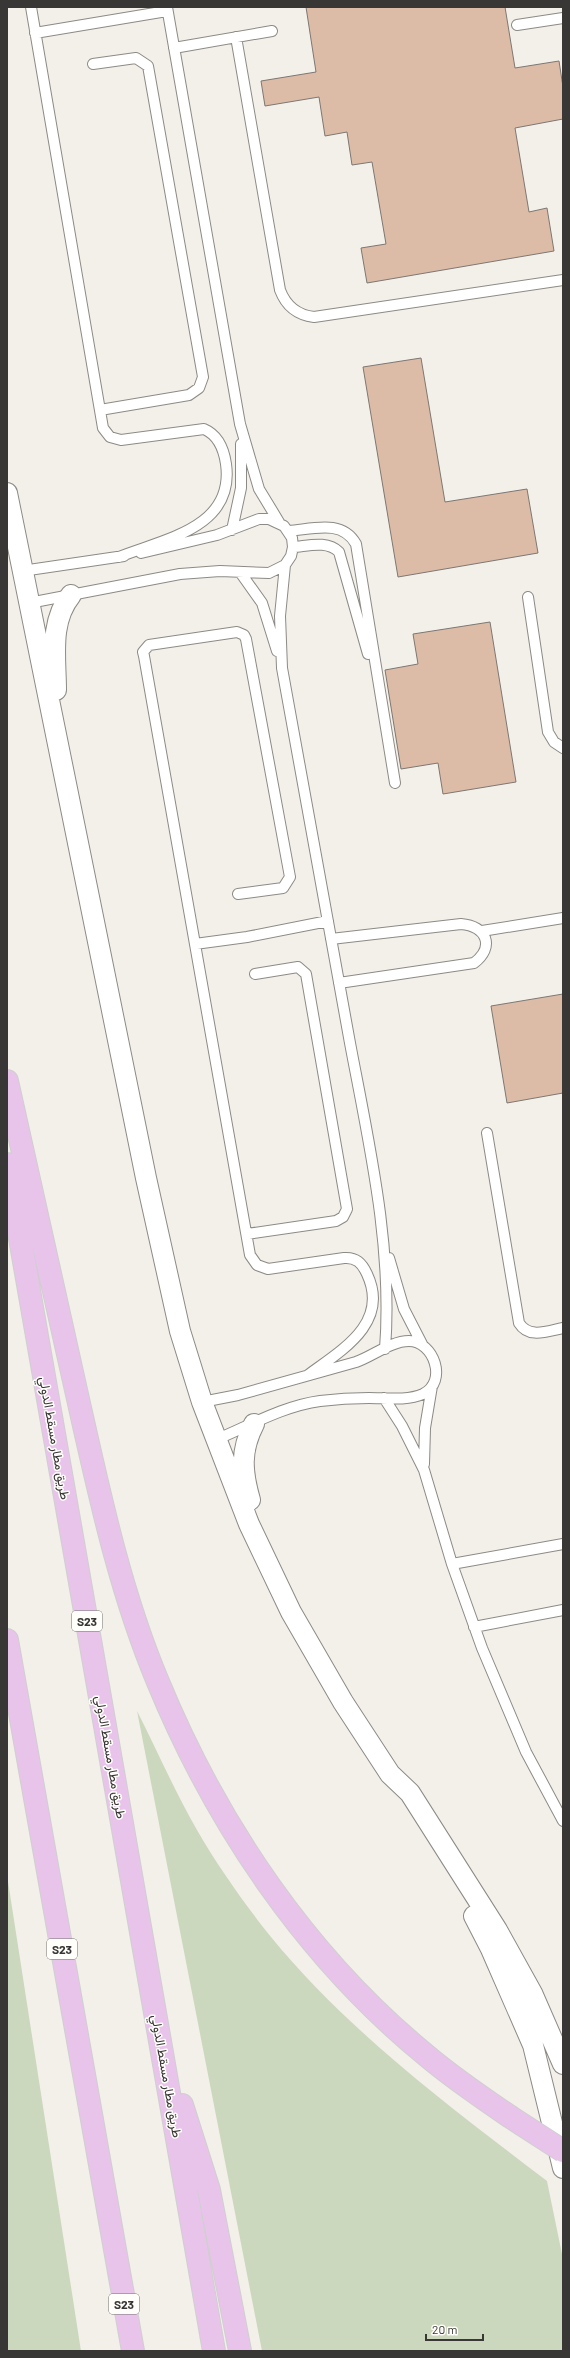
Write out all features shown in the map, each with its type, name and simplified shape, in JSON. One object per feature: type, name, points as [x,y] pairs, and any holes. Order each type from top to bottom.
[{"type":"main road","points":[[7,1081],[93,1466],[114,1549],[133,1616],[186,1746],[219,1808],[256,1867],[318,1949],[352,1986],[410,2042],[467,2087],[563,2151]]},
{"type":"main road","name":"طريق مطار مسقط الدولي","points":[[7,1164],[214,2351]]},
{"type":"main road","name":"S23","points":[[7,1640],[133,2351]]},
{"type":"main road","points":[[167,2078],[186,2113],[208,2190],[240,2351]]},
{"type":"main road","points":[[116,2258],[126,2351]]},
{"type":"street","points":[[7,493],[161,1247],[180,1331],[202,1402],[215,1440],[268,1565],[316,1657],[390,1774],[401,1802],[478,1925],[515,2000],[540,2068],[563,2168]]},
{"type":"street","points":[[56,734],[56,628],[63,605],[71,595]]},
{"type":"street","points":[[254,1424],[246,1443],[243,1464],[244,1478],[268,1565]]},
{"type":"street","points":[[390,1774],[410,1793],[497,1930],[532,1993],[563,2064]]},
{"type":"lane","points":[[31,7],[100,410],[106,434],[115,440],[204,429],[217,440],[226,465],[227,478],[224,492],[218,506],[209,518],[196,527],[118,556]]},
{"type":"lane","points":[[35,33],[167,9],[240,424],[259,489],[278,522],[289,531],[293,547],[291,556],[286,565],[280,616],[282,668]]},
{"type":"lane","points":[[517,25],[563,18]]},
{"type":"lane","points":[[174,48],[272,31]]},
{"type":"lane","points":[[236,37],[280,290],[287,304],[292,309],[299,314],[314,317],[563,280]]},
{"type":"lane","points":[[93,64],[136,58],[148,66],[203,376],[199,388],[189,395],[100,410]]},
{"type":"lane","points":[[232,530],[241,488],[240,424]]},
{"type":"lane","points":[[22,570],[162,549],[232,530],[259,519],[278,522]]},
{"type":"lane","points":[[289,531],[334,527],[347,532],[356,544],[380,699],[395,783]]},
{"type":"lane","points":[[293,547],[329,545],[342,557],[380,699]]},
{"type":"lane","points":[[29,603],[180,574],[240,572],[269,573],[286,565]]},
{"type":"lane","points":[[240,572],[262,603],[282,668],[339,983],[384,1245],[387,1283],[385,1349]]},
{"type":"lane","points":[[528,597],[548,732],[554,742],[563,748]]},
{"type":"lane","points":[[238,894],[283,888],[290,877],[246,639],[244,635],[237,632],[149,645],[144,652],[144,656],[250,1255],[262,1268],[274,1269],[349,1258],[363,1266],[370,1280],[373,1301],[371,1312],[364,1326],[350,1343],[308,1375]]},
{"type":"lane","points":[[482,931],[563,918]]},
{"type":"lane","points":[[195,944],[247,937],[328,921]]},
{"type":"lane","points":[[331,939],[461,924],[473,924],[482,931],[486,940],[486,949],[482,957],[474,963],[339,983]]},
{"type":"lane","points":[[247,1234],[336,1220],[343,1217],[347,1209],[306,974],[298,967],[255,974]]},
{"type":"lane","points":[[487,1133],[519,1323],[525,1331],[531,1333],[563,1328]]},
{"type":"lane","points":[[384,1245],[404,1309],[422,1344],[431,1352],[436,1363],[436,1375],[432,1386],[425,1428],[424,1470]]},
{"type":"lane","points":[[202,1402],[238,1395],[370,1357],[398,1342],[410,1341],[422,1344]]},
{"type":"lane","points":[[215,1440],[254,1424],[274,1413],[319,1401],[402,1398],[423,1394],[432,1386]]},
{"type":"lane","points":[[384,1398],[402,1426],[424,1470],[452,1564],[474,1626],[526,1752],[563,1821]]},
{"type":"lane","points":[[452,1564],[563,1544]]},
{"type":"lane","points":[[474,1626],[563,1610]]},
{"type":"green space","points":[[137,1711],[181,1801],[213,1857],[261,1925],[301,1972],[333,2005],[402,2067],[547,2181],[563,2259],[563,2351],[262,2351]]},
{"type":"green space","points":[[7,1875],[81,2351],[7,2351]]},
{"type":"building","points":[[306,7],[505,7],[515,68],[559,61],[563,87],[563,119],[515,128],[529,212],[547,208],[554,251],[367,283],[361,248],[386,244],[372,162],[352,165],[347,132],[325,136],[319,97],[265,106],[261,81],[316,72]]},
{"type":"building","points":[[421,358],[445,502],[527,489],[538,553],[398,577],[363,367]]},
{"type":"building","points":[[490,622],[516,782],[443,794],[438,763],[401,769],[385,670],[418,664],[413,634]]},
{"type":"building","points":[[563,994],[563,1093],[507,1103],[491,1006]]}]
